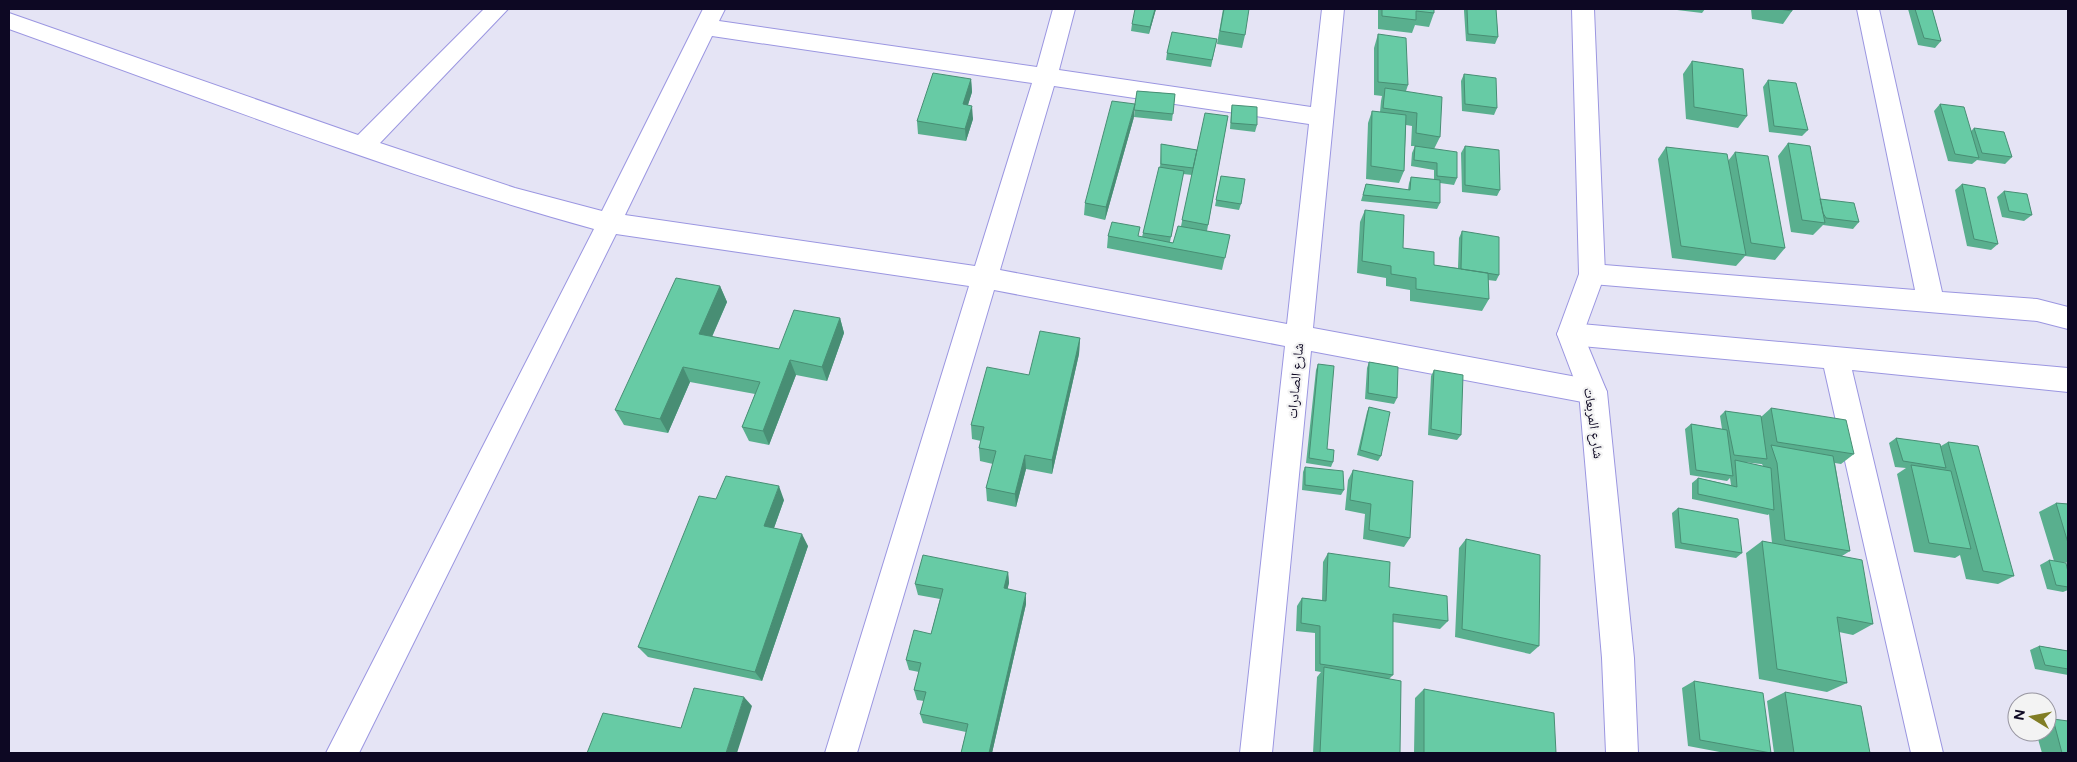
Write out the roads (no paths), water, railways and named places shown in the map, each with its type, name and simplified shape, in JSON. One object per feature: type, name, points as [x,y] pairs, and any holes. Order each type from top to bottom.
[{"type":"street","points":[[362,146],[497,9]]},
{"type":"street","points":[[841,753],[1046,76],[1064,9]]},
{"type":"street","name":"شارع الصادرات","points":[[1256,753],[1333,9]]},
{"type":"street","points":[[1583,9],[1592,274],[1570,334],[2068,380]]},
{"type":"street","points":[[1868,9],[1931,302]]},
{"type":"street","points":[[342,753],[609,223],[709,18],[1046,76],[1322,117]]},
{"type":"street","points":[[9,21],[362,146],[514,197],[609,223],[984,278],[1593,392]]},
{"type":"street","points":[[1592,274],[2038,310],[2068,318]]},
{"type":"street","name":"شارع المربعات","points":[[1570,334],[1593,392],[1618,658],[1622,753]]},
{"type":"street","points":[[1835,357],[1928,753]]}]
